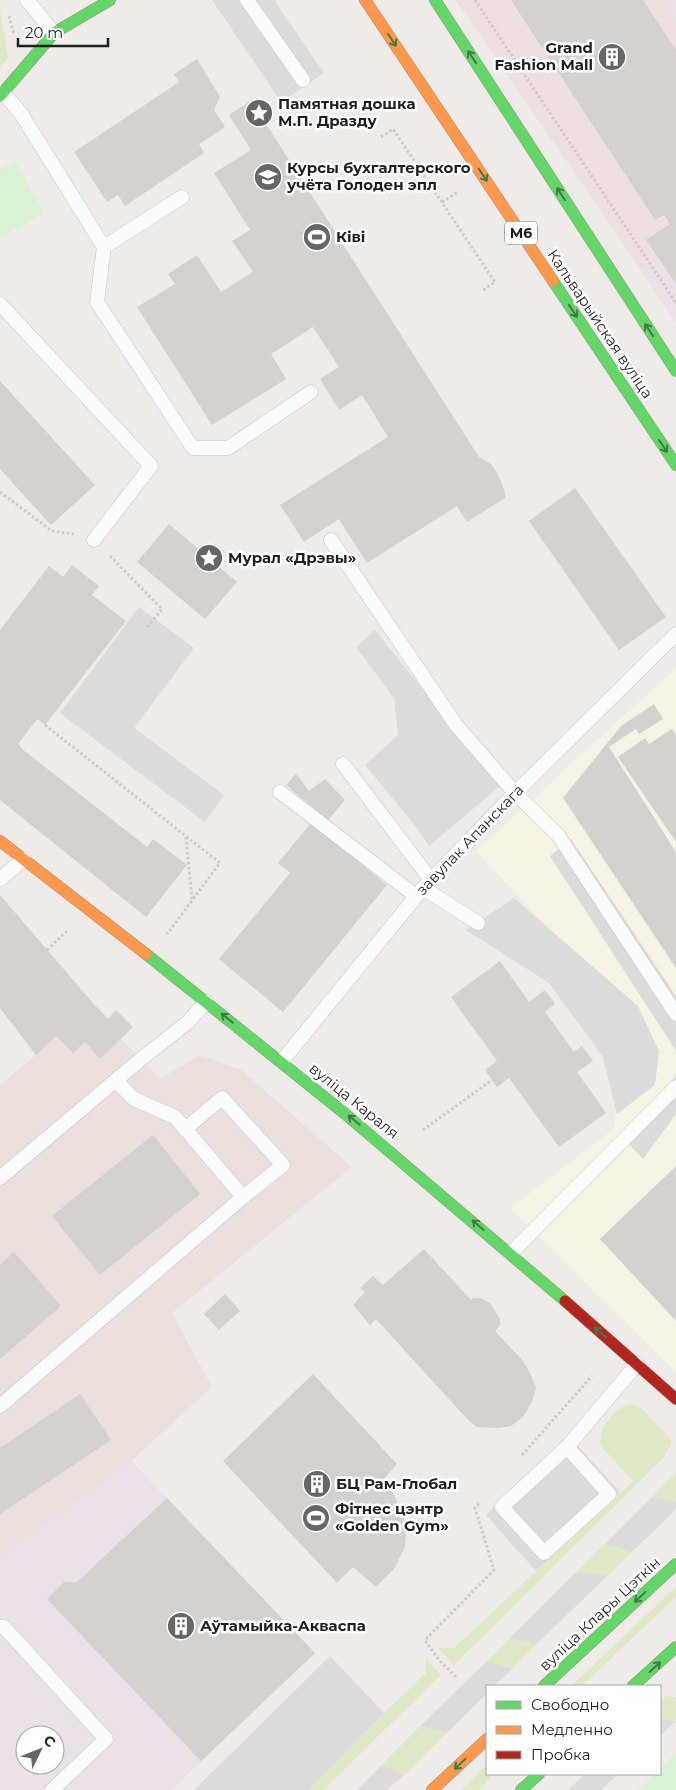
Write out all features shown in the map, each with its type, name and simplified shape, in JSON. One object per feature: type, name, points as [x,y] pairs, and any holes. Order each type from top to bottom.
[{"type":"main road","points":[[1,94],[54,33],[110,0]]},
{"type":"main road","name":"Кальварыйская вуліца","points":[[365,0],[676,466]]},
{"type":"main road","points":[[435,0],[676,371]]},
{"type":"main road","name":"вуліца Караля","points":[[0,841],[282,1062],[412,1168],[676,1399]]},
{"type":"main road","name":"вуліца Клары Цэткін","points":[[545,1685],[676,1564]]},
{"type":"main road","points":[[634,1685],[676,1647]]},
{"type":"main road","points":[[432,1790],[486,1740]]},
{"type":"main road","points":[[521,1790],[538,1775]]},
{"type":"lane","points":[[27,0],[54,33]]},
{"type":"lane","points":[[246,0],[303,80]]},
{"type":"lane","points":[[1,94],[20,112],[104,248],[97,302],[192,448],[228,448],[311,392]]},
{"type":"lane","points":[[104,248],[182,197]]},
{"type":"lane","points":[[0,304],[151,466],[94,540]]},
{"type":"lane","points":[[331,540],[456,725],[515,793],[558,834],[676,1014]]},
{"type":"lane","name":"завулак Апанскага","points":[[282,1062],[423,888],[515,793],[676,634]]},
{"type":"lane","points":[[343,764],[423,888]]},
{"type":"lane","points":[[280,792],[423,888],[478,922]]},
{"type":"lane","points":[[0,879],[24,859]]},
{"type":"lane","points":[[0,1178],[187,1023],[206,1002]]},
{"type":"lane","points":[[116,1081],[134,1099],[174,1117],[243,1197]]},
{"type":"lane","points":[[511,1253],[676,1087]]},
{"type":"lane","points":[[0,1406],[243,1197],[283,1165],[222,1098],[185,1129]]},
{"type":"lane","points":[[567,1447],[609,1494],[544,1553],[502,1507],[567,1447],[637,1364]]},
{"type":"lane","points":[[0,1627],[4,1627],[106,1739],[52,1790]]},
{"type":"path","points":[[475,0],[676,303]]},
{"type":"path","points":[[7,8],[17,43]]},
{"type":"path","points":[[381,138],[393,129],[495,282],[482,291]]},
{"type":"path","points":[[45,725],[220,863],[166,934]]},
{"type":"path","points":[[186,836],[192,901]]},
{"type":"path","points":[[47,950],[72,926]]},
{"type":"path","points":[[423,1130],[492,1080]]},
{"type":"path","points":[[425,1640],[439,1660],[456,1677]]},
{"type":"shaded area","points":[[212,0],[274,0],[324,73],[281,102]]},
{"type":"shaded area","points":[[456,0],[667,0],[676,18],[676,245],[641,270]]},
{"type":"shaded area","points":[[676,0],[676,18],[665,1]]},
{"type":"shaded area","points":[[676,245],[676,323],[641,270]]},
{"type":"shaded area","points":[[139,607],[194,648],[134,728],[224,795],[205,822],[60,713]]},
{"type":"shaded area","points":[[375,630],[500,786],[429,846],[417,828],[365,765],[398,735],[394,698],[356,647]]},
{"type":"shaded area","points":[[676,668],[676,1372],[510,1208],[614,1129],[625,1009],[476,851]]},
{"type":"shaded area","points":[[571,839],[676,996],[676,1051],[550,856]]},
{"type":"shaded area","points":[[514,898],[638,1006],[659,1051],[655,1085],[617,1114],[603,1057],[549,983],[466,930]]},
{"type":"shaded area","points":[[56,1036],[73,1053],[85,1042],[100,1058],[121,1039],[160,1079],[200,1055],[241,1070],[352,1167],[172,1313],[212,1387],[131,1461],[0,1556],[0,1085]]},
{"type":"shaded area","points":[[676,1075],[676,1114],[643,1159],[626,1141]]},
{"type":"shaded area","points":[[568,1435],[620,1492],[536,1571],[486,1515]]},
{"type":"shaded area","points":[[131,1461],[315,1653],[171,1790],[0,1790],[0,1556]]},
{"type":"shaded area","points":[[652,1497],[676,1502],[676,1509],[632,1552],[605,1544]]},
{"type":"shaded area","points":[[576,1572],[608,1575],[537,1644],[510,1638]]},
{"type":"shaded area","points":[[330,1656],[384,1713],[309,1790],[194,1790]]},
{"type":"shaded area","points":[[487,1661],[512,1669],[495,1685],[486,1685],[486,1694],[447,1733],[420,1726]]},
{"type":"shaded area","points":[[661,1718],[676,1721],[661,1735]]},
{"type":"shaded area","points":[[381,1766],[405,1774],[387,1790],[357,1790]]},
{"type":"shaded area","points":[[584,1775],[617,1775],[601,1790],[568,1790]]},
{"type":"green space","points":[[0,10],[8,58],[0,67]]},
{"type":"green space","points":[[15,161],[44,213],[2,237],[0,233],[0,170]]},
{"type":"green space","points":[[630,1404],[640,1407],[669,1437],[672,1443],[663,1458],[454,1665],[438,1648],[454,1648],[633,1481],[600,1445],[602,1432],[608,1420],[618,1410]]},
{"type":"green space","points":[[676,1473],[676,1502],[652,1497]]},
{"type":"green space","points":[[605,1544],[632,1552],[608,1575],[576,1572]]},
{"type":"green space","points":[[676,1587],[676,1597],[583,1685],[572,1685]]},
{"type":"green space","points":[[510,1638],[537,1644],[512,1669],[487,1661]]},
{"type":"green space","points":[[426,1658],[441,1675],[323,1790],[309,1790],[426,1673]]},
{"type":"green space","points":[[666,1696],[676,1697],[676,1720],[661,1718],[661,1701]]},
{"type":"green space","points":[[420,1726],[447,1733],[405,1774],[381,1766]]},
{"type":"green space","points":[[676,1753],[676,1790],[638,1790],[654,1775],[661,1775],[661,1768]]},
{"type":"green space","points":[[486,1766],[486,1775],[492,1775],[479,1790],[461,1790]]},
{"type":"building","points":[[511,0],[643,0],[676,50],[676,284],[646,240],[670,224],[664,215],[655,220]]},
{"type":"building","points":[[197,59],[220,97],[214,110],[225,127],[199,144],[204,153],[125,206],[118,195],[107,202],[74,152],[179,82],[174,74]]},
{"type":"building","points":[[252,100],[479,457],[491,464],[498,474],[505,492],[505,498],[467,522],[457,506],[367,563],[339,519],[304,542],[280,505],[388,437],[362,395],[339,410],[320,379],[339,367],[313,327],[271,354],[286,379],[212,425],[137,307],[175,284],[168,274],[197,255],[221,292],[253,272],[232,241],[250,230],[214,173],[251,150],[229,115]]},
{"type":"building","points":[[0,381],[95,485],[51,525],[0,469]]},
{"type":"building","points":[[575,488],[666,617],[619,650],[529,521]]},
{"type":"building","points":[[169,524],[237,582],[205,619],[137,562]]},
{"type":"building","points":[[72,565],[99,586],[92,595],[126,621],[45,725],[37,719],[18,744],[147,847],[153,839],[187,865],[146,917],[0,800],[0,630],[49,566],[63,577]]},
{"type":"building","points":[[654,704],[663,719],[639,734],[636,729],[609,747],[676,852],[676,968],[563,798],[621,726]]},
{"type":"building","points":[[672,729],[676,734],[676,842],[618,757],[645,738],[649,744]]},
{"type":"building","points":[[296,774],[309,791],[325,779],[345,800],[328,820],[286,785]]},
{"type":"building","points":[[311,823],[387,885],[283,1012],[219,959],[290,873],[278,863]]},
{"type":"building","points":[[0,895],[108,1019],[116,1010],[133,1027],[100,1059],[85,1042],[73,1053],[56,1036],[36,1055],[0,1008]]},
{"type":"building","points":[[500,961],[529,1002],[545,990],[555,1004],[545,1012],[574,1052],[582,1046],[593,1061],[577,1072],[606,1113],[559,1147],[509,1078],[497,1087],[485,1070],[497,1061],[451,997]]},
{"type":"building","points":[[153,1135],[200,1194],[100,1275],[52,1216]]},
{"type":"building","points":[[676,1166],[676,1321],[600,1239]]},
{"type":"building","points":[[424,1249],[471,1300],[473,1298],[481,1298],[490,1303],[500,1319],[500,1326],[495,1331],[523,1361],[530,1373],[536,1388],[532,1402],[523,1417],[511,1426],[497,1428],[477,1427],[468,1420],[376,1319],[370,1325],[353,1305],[365,1292],[360,1288],[373,1276],[383,1285]]},
{"type":"building","points":[[14,1252],[61,1306],[0,1359],[0,1265]]},
{"type":"building","points":[[225,1294],[240,1311],[219,1330],[204,1314]]},
{"type":"building","name":"БЦ Рам-Глобал","points":[[313,1374],[397,1464],[384,1479],[392,1490],[404,1519],[405,1547],[394,1569],[376,1587],[353,1567],[337,1583],[223,1461]]},
{"type":"building","points":[[80,1394],[111,1440],[0,1514],[0,1448]]},
{"type":"building","name":"Аўтамыйка-Акваспа","points":[[167,1498],[315,1653],[201,1761],[47,1599],[64,1582],[77,1582]]},
{"type":"traffic: fast","points":[[0,96],[54,33],[110,0]]},
{"type":"traffic: fast","points":[[435,0],[676,371]]},
{"type":"traffic: fast","points":[[553,281],[676,465]]},
{"type":"traffic: fast","points":[[146,954],[344,1113],[565,1301]]},
{"type":"traffic: fast","points":[[545,1685],[676,1564]]},
{"type":"traffic: fast","points":[[634,1685],[676,1647]]},
{"type":"traffic: fast","points":[[521,1790],[538,1775]]},
{"type":"traffic: slow","points":[[365,0],[553,281]]},
{"type":"traffic: slow","points":[[0,841],[146,954]]},
{"type":"traffic: slow","points":[[432,1790],[486,1740]]},
{"type":"traffic: jam","points":[[565,1301],[676,1399]]},
{"type":"place","name":"Grand Fashion Mall","points":[[612,57]]},
{"type":"place","name":"Памятная дошка М.П. Дразду","points":[[259,113]]},
{"type":"place","name":"Курсы бухгалтерского учёта Голоден эпл","points":[[268,177]]},
{"type":"place","name":"Ківі","points":[[317,237]]},
{"type":"place","name":"Мурал «Дрэвы»","points":[[209,558]]},
{"type":"place","name":"БЦ Рам-Глобал","points":[[317,1484]]},
{"type":"place","name":"Фітнес цэнтр «Golden Gym»","points":[[316,1518]]},
{"type":"place","name":"Аўтамыйка-Акваспа","points":[[181,1626]]}]
